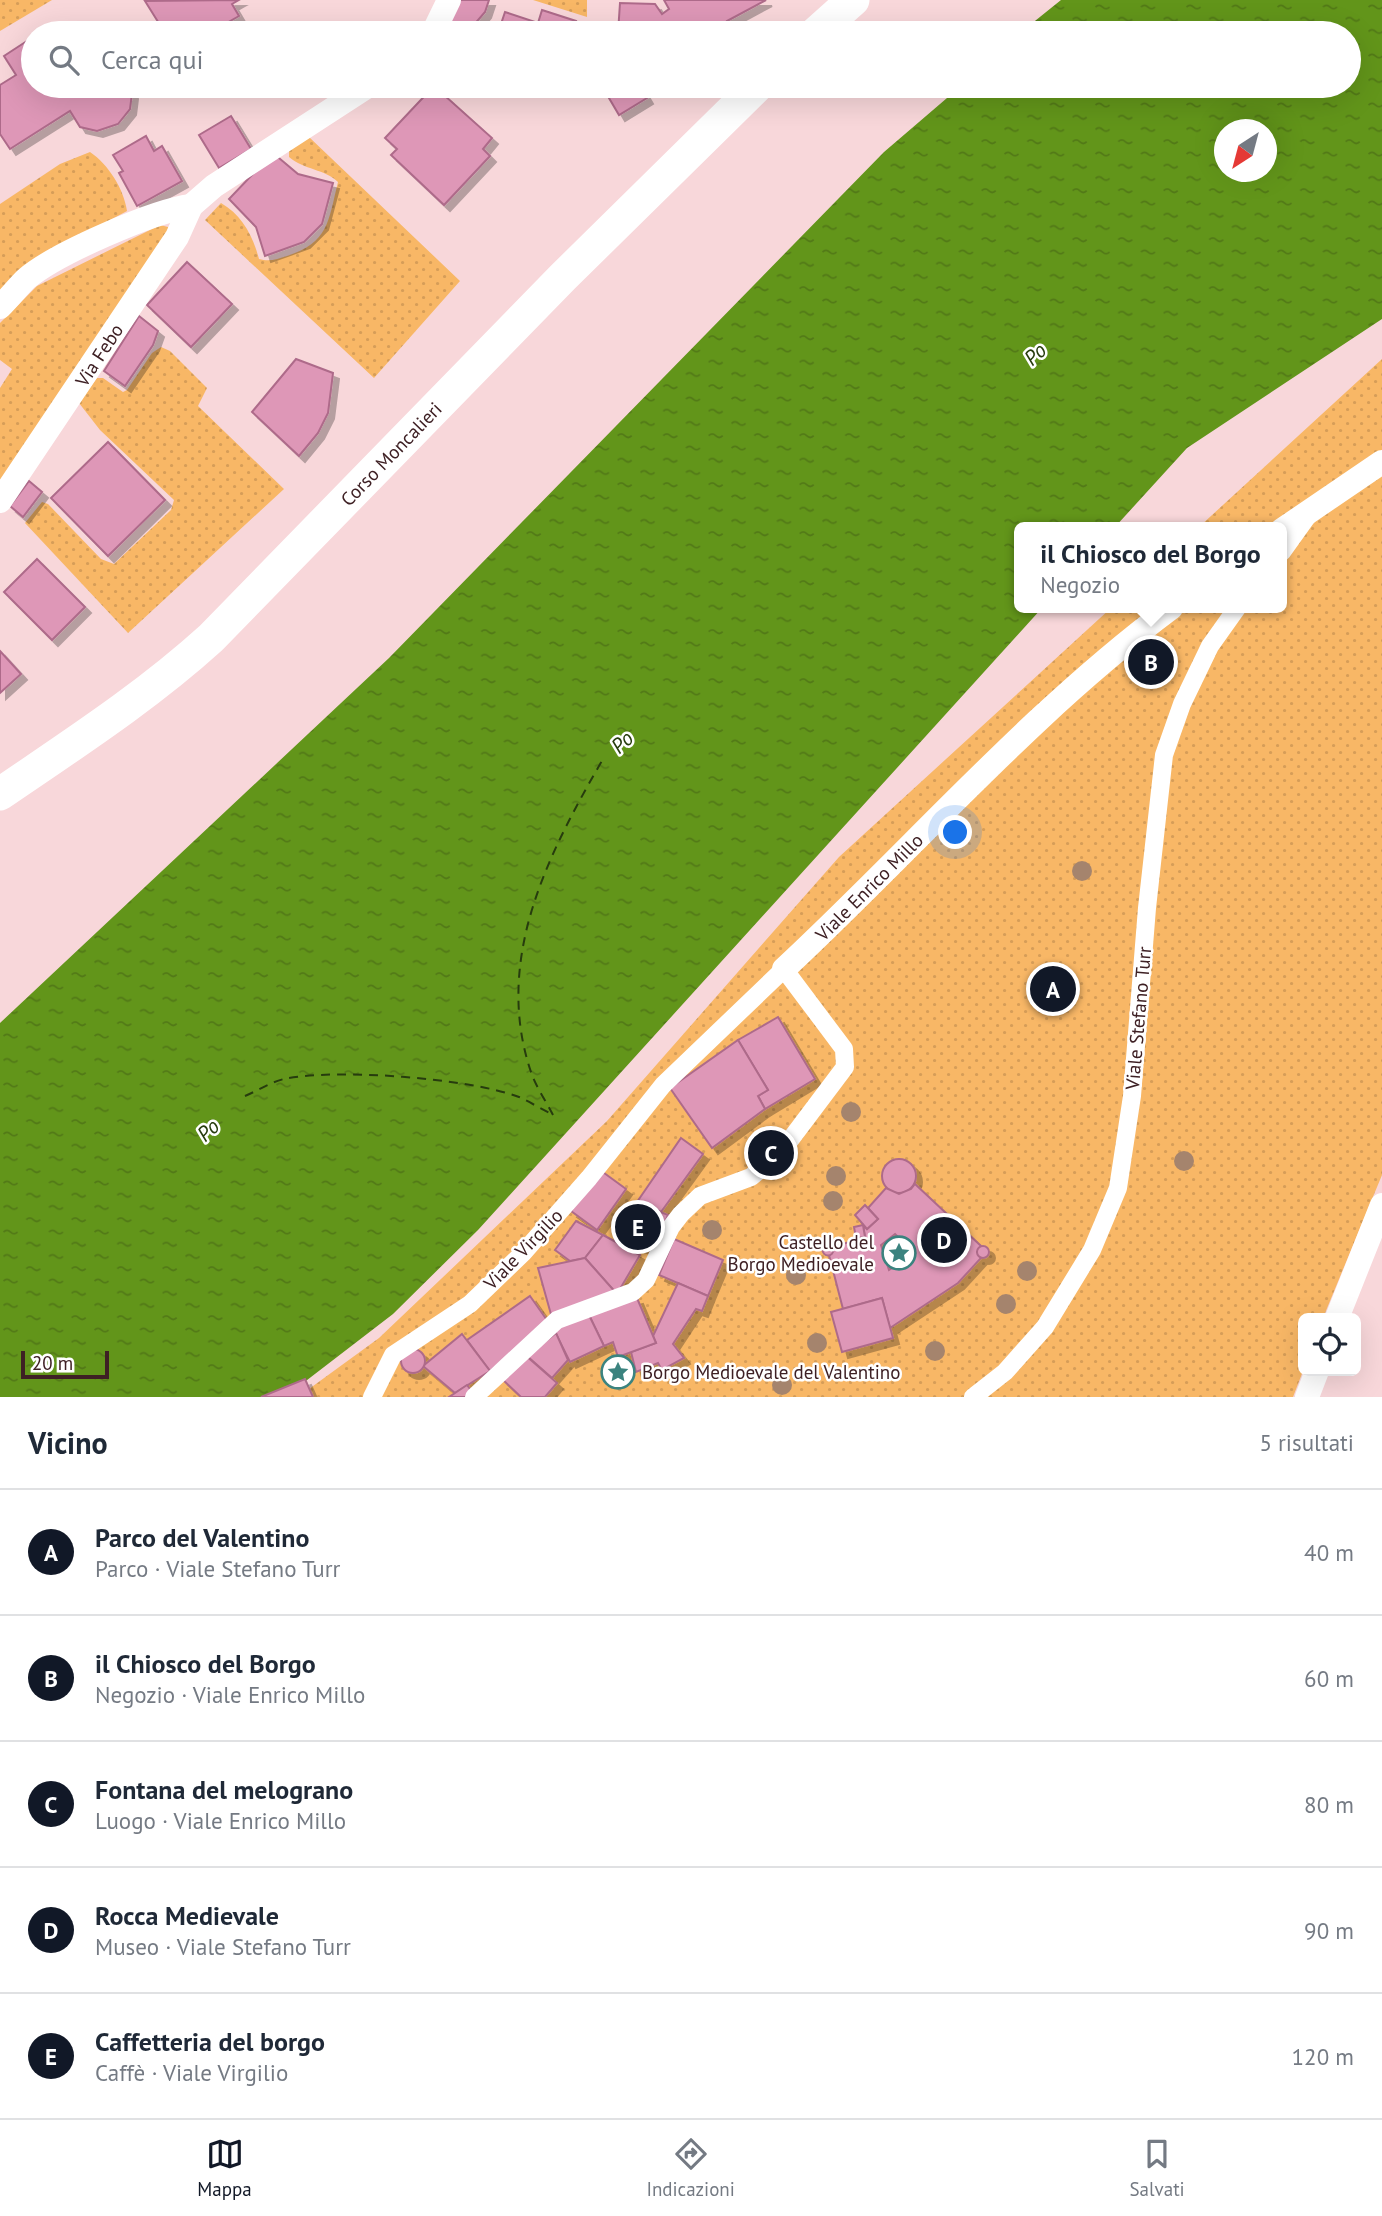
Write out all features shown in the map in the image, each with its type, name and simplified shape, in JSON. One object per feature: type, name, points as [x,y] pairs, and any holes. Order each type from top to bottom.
[{"type":"main road","points":[[829,21],[853,0]]},
{"type":"main road","name":"Corso Moncalieri","points":[[0,794],[139,698],[211,638],[563,277],[745,98]]},
{"type":"street","points":[[439,21],[449,0]]},
{"type":"street","name":"Via Febo","points":[[0,501],[177,237],[191,206],[253,158],[349,98]]},
{"type":"street","name":"Via Febo","points":[[0,307],[28,278],[58,259],[140,220],[173,208],[191,206]]},
{"type":"street","points":[[1287,527],[1382,462]]},
{"type":"street","points":[[1287,545],[1314,509]]},
{"type":"street","name":"Viale Enrico Millo","points":[[663,1085],[1054,708],[1120,648],[1165,613]]},
{"type":"street","name":"Viale Stefano Turr","points":[[973,1397],[1006,1372],[1045,1327],[1091,1250],[1118,1188],[1132,1096],[1147,908],[1164,755],[1182,704],[1210,646],[1233,613]]},
{"type":"street","points":[[474,1397],[557,1320],[633,1292],[646,1280],[671,1227],[681,1213],[700,1196],[751,1177],[781,1152],[845,1067],[844,1049],[785,969]]},
{"type":"street","name":"Viale Virgilio","points":[[372,1397],[393,1355],[470,1304],[523,1253],[589,1178],[663,1085]]},
{"type":"street","points":[[1338,1313],[1382,1205]]},
{"type":"street","points":[[1307,1397],[1315,1376]]},
{"type":"shaded area","points":[[0,0],[52,0],[0,31]]},
{"type":"shaded area","points":[[533,0],[587,0],[587,17]]},
{"type":"shaded area","points":[[309,137],[460,281],[374,378],[205,220],[221,203],[228,208],[246,227],[259,259],[280,258],[311,244],[319,237],[329,219],[338,182],[327,174],[301,165],[289,157],[289,149]]},
{"type":"shaded area","points":[[90,152],[114,178],[127,211],[34,261],[0,292],[0,204],[60,164]]},
{"type":"shaded area","points":[[160,225],[168,227],[168,235],[0,481],[0,388],[12,369],[0,360],[0,323],[37,286]]},
{"type":"shaded area","points":[[161,347],[170,351],[207,388],[198,406],[284,489],[128,633],[25,523],[42,502],[48,504],[101,559],[114,564],[171,510],[174,500],[100,430],[79,403],[97,378],[103,378],[123,392],[127,390],[152,353]]},
{"type":"shaded area","points":[[1382,359],[1382,1175],[1325,1313],[1298,1313],[1298,1376],[1301,1376],[1293,1397],[298,1397],[379,1338],[607,1121],[839,857],[1106,613],[1287,613],[1287,522],[1204,522]]},
{"type":"water","name":"Po","points":[[1061,0],[1382,0],[1382,319],[1187,448],[1120,522],[1014,522],[1014,613],[1037,613],[478,1230],[393,1314],[285,1397],[0,1397],[0,1023],[389,658],[884,152],[947,98],[1361,98],[1361,21],[1035,21]]},
{"type":"building","points":[[239,0],[232,4],[239,16],[230,21],[158,21],[145,1]]},
{"type":"building","points":[[457,0],[489,0],[485,12],[477,21],[447,21]]},
{"type":"building","points":[[664,0],[766,0],[727,21],[619,21],[620,3],[655,4],[662,14],[669,9]]},
{"type":"building","points":[[542,10],[576,21],[539,21]]},
{"type":"building","points":[[505,12],[532,21],[502,21]]},
{"type":"building","points":[[21,45],[21,98],[131,98],[130,109],[118,124],[97,131],[80,127],[70,111],[10,149],[0,134],[0,85],[16,75],[4,56]]},
{"type":"building","points":[[423,98],[447,98],[492,138],[483,149],[490,156],[444,205],[391,155],[397,149],[385,138]]},
{"type":"building","points":[[609,98],[647,98],[619,115]]},
{"type":"building","points":[[231,116],[251,149],[219,168],[199,135]]},
{"type":"building","points":[[146,136],[154,151],[162,146],[182,181],[137,206],[119,173],[123,171],[113,155]]},
{"type":"building","points":[[273,153],[298,174],[333,183],[322,224],[304,242],[265,256],[256,227],[229,199]]},
{"type":"building","points":[[187,262],[232,304],[191,347],[147,305]]},
{"type":"building","points":[[139,316],[158,331],[153,345],[125,386],[104,371]]},
{"type":"building","points":[[296,359],[333,373],[328,413],[318,433],[299,456],[252,412]]},
{"type":"building","points":[[108,442],[165,500],[108,556],[51,498]]},
{"type":"building","points":[[29,481],[42,492],[23,517],[10,506]]},
{"type":"building","points":[[37,559],[85,607],[52,640],[4,592]]},
{"type":"building","points":[[1158,650],[1164,661],[1159,672],[1145,673],[1139,663],[1144,652]]},
{"type":"building","points":[[0,651],[21,674],[0,693]]},
{"type":"building","points":[[778,1017],[815,1079],[765,1109],[758,1096],[768,1090],[738,1040]]},
{"type":"building","points":[[738,1040],[768,1090],[758,1096],[765,1109],[712,1148],[670,1088]]},
{"type":"building","points":[[681,1138],[703,1154],[661,1212],[637,1202]]},
{"type":"building","points":[[899,1159],[911,1164],[916,1176],[911,1188],[899,1193],[887,1188],[882,1176],[887,1164]]},
{"type":"building","points":[[600,1170],[626,1189],[597,1230],[571,1211]]},
{"type":"building","points":[[915,1184],[981,1246],[977,1252],[981,1258],[958,1283],[890,1328],[882,1298],[843,1309],[829,1255],[833,1247],[865,1237],[863,1225],[867,1229],[878,1219],[868,1208],[886,1188],[899,1194],[911,1189]],"holes":[[[895,1234],[915,1253],[889,1270],[881,1245]]]},
{"type":"building","points":[[637,1202],[668,1215],[653,1252],[622,1239]]},
{"type":"building","points":[[865,1205],[878,1219],[867,1229],[855,1215]]},
{"type":"building","points":[[576,1221],[603,1235],[585,1258],[570,1261],[555,1250]]},
{"type":"building","points":[[863,1225],[865,1237],[856,1238],[854,1227]]},
{"type":"building","points":[[603,1235],[640,1255],[617,1294],[585,1258]]},
{"type":"building","points":[[674,1239],[723,1260],[708,1296],[659,1275]]},
{"type":"building","points":[[828,1245],[832,1246],[832,1254],[828,1255],[824,1254],[823,1250],[824,1246]]},
{"type":"building","points":[[983,1246],[989,1252],[983,1258],[977,1252]]},
{"type":"building","points":[[585,1258],[617,1294],[552,1318],[538,1268]]},
{"type":"building","points":[[678,1283],[708,1296],[702,1311],[696,1309],[673,1344],[684,1358],[662,1370],[658,1363],[636,1372],[631,1352],[656,1343],[653,1336]]},
{"type":"building","points":[[530,1296],[549,1323],[490,1371],[467,1340]]},
{"type":"building","points":[[637,1298],[656,1343],[618,1357],[613,1342],[604,1346],[587,1311]]},
{"type":"building","points":[[882,1298],[893,1338],[842,1352],[831,1312]]},
{"type":"building","points":[[587,1311],[604,1346],[570,1362],[553,1328]]},
{"type":"building","points":[[556,1333],[568,1360],[552,1378],[527,1356]]},
{"type":"building","points":[[462,1334],[490,1371],[455,1393],[423,1366]]},
{"type":"building","points":[[413,1349],[421,1353],[425,1361],[421,1369],[413,1373],[405,1369],[401,1361],[405,1353]]},
{"type":"building","points":[[524,1354],[557,1383],[545,1397],[521,1397],[502,1379]]},
{"type":"building","points":[[305,1379],[313,1397],[261,1397]]},
{"type":"building","points":[[467,1385],[476,1397],[449,1397]]},
{"type":"ferry route","points":[[553,1115],[533,1078],[521,1030],[518,989],[523,949],[532,909],[546,870],[563,832],[603,759]]},
{"type":"ferry route","points":[[245,1096],[284,1079],[336,1074],[368,1075],[436,1080],[497,1090],[519,1097],[552,1114]]},
{"type":"place","name":"il Chiosco del Borgo","points":[[1151,662]]},
{"type":"place","name":"Parco del Valentino","points":[[1053,989]]},
{"type":"place","name":"Fontana del melograno","points":[[771,1153]]},
{"type":"place","name":"Caffetteria del borgo","points":[[638,1227]]},
{"type":"place","name":"Rocca Medievale","points":[[944,1240]]},
{"type":"place","name":"Castello del Borgo Medioevale","points":[[899,1253]]},
{"type":"place","name":"Borgo Medioevale del Valentino","points":[[618,1372]]}]
